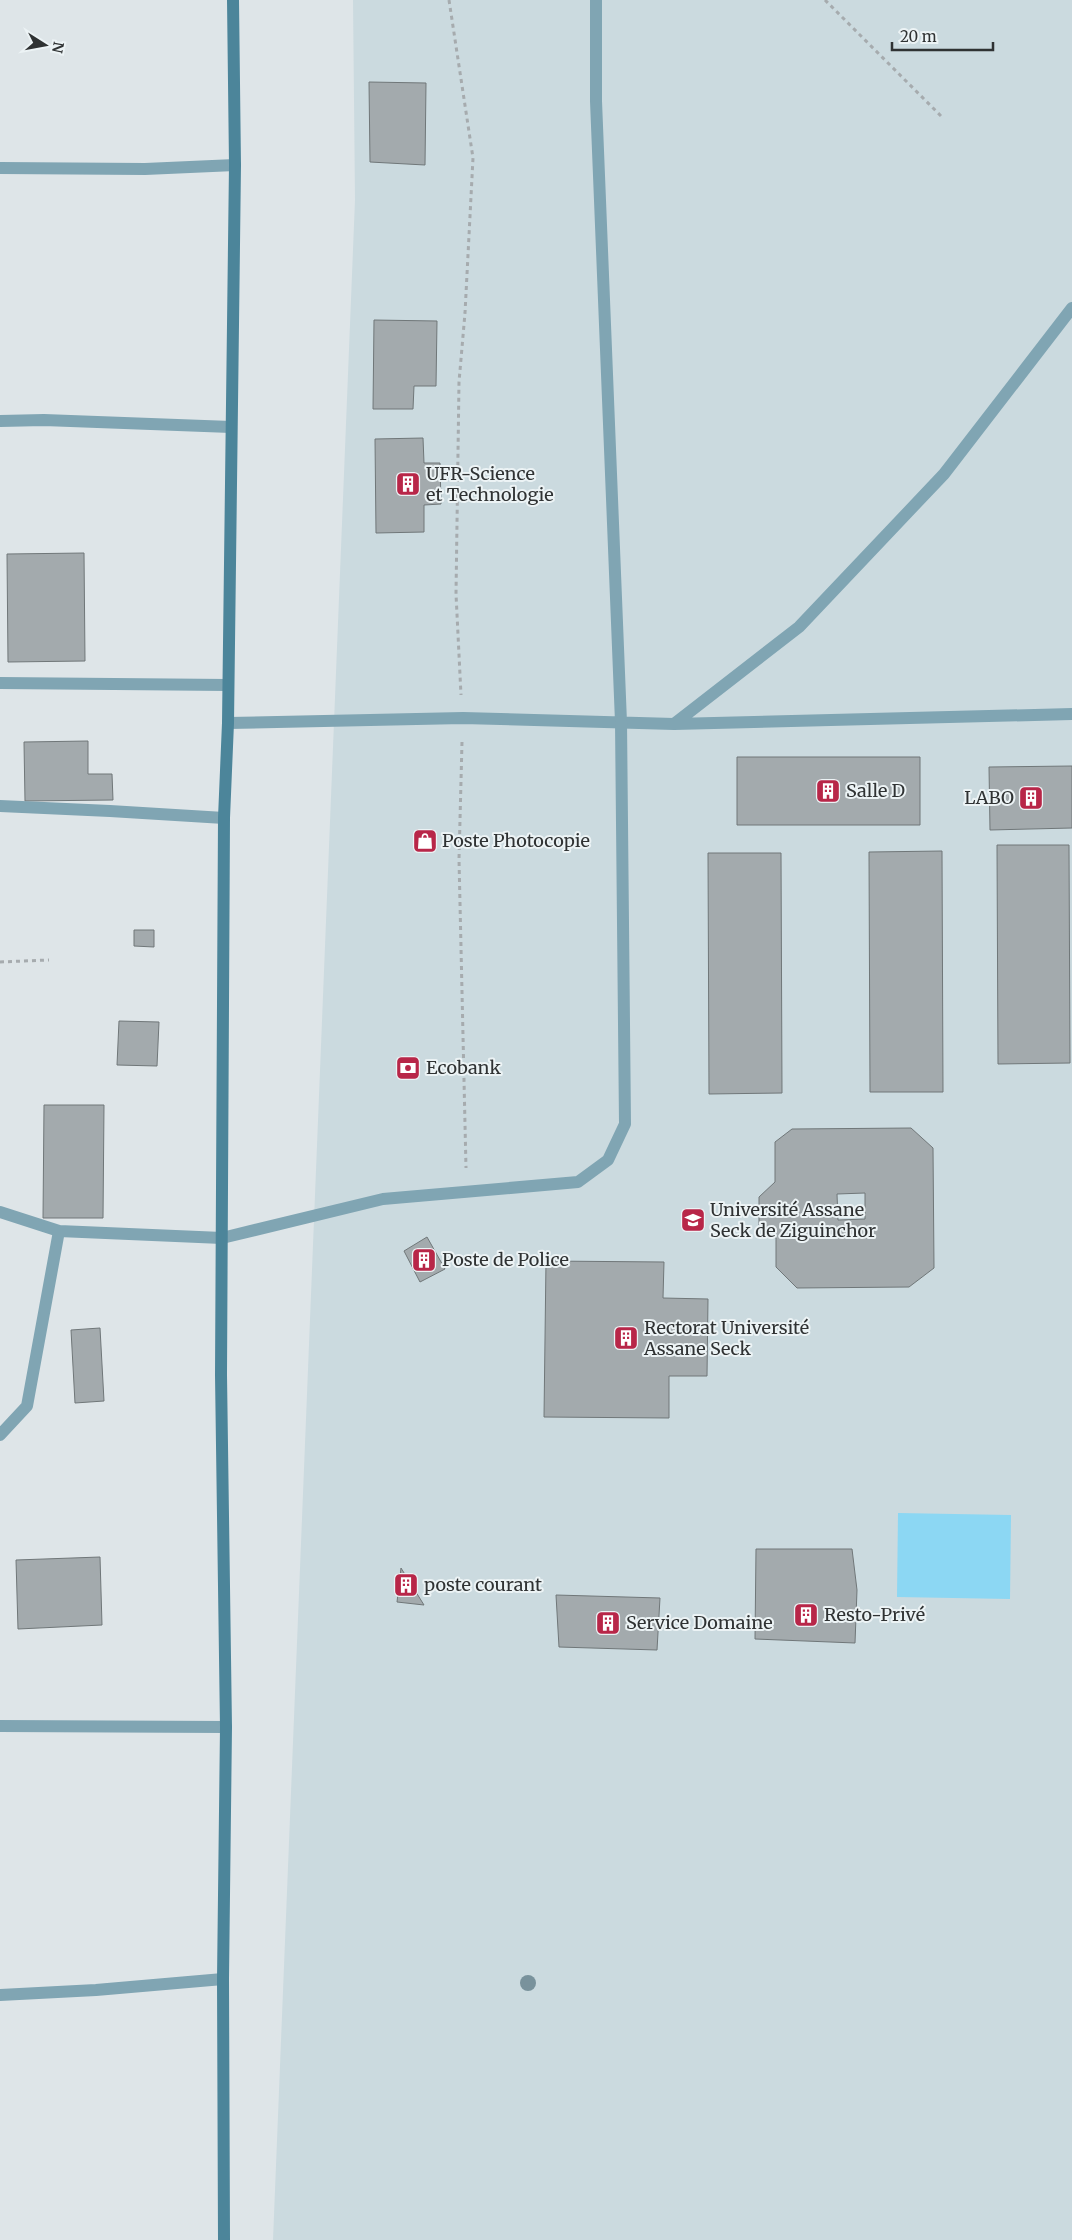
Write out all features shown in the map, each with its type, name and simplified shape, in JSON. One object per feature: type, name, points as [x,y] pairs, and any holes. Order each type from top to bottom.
[{"type":"street","points":[[224,2240],[223,1979],[226,1727],[221,1375],[224,818],[228,723],[235,165],[233,0]]},
{"type":"street","points":[[0,1212],[58,1231],[222,1238],[383,1199],[578,1182],[608,1160],[625,1124],[621,722],[596,102],[596,0]]},
{"type":"street","points":[[0,168],[145,169],[235,165]]},
{"type":"street","points":[[674,724],[799,627],[944,474],[1072,308]]},
{"type":"street","points":[[0,421],[44,420],[231,427]]},
{"type":"street","points":[[0,683],[228,685]]},
{"type":"street","points":[[228,723],[462,718],[674,724],[1072,714]]},
{"type":"street","points":[[0,806],[110,810],[224,818]]},
{"type":"street","points":[[0,1434],[27,1406],[58,1231]]},
{"type":"street","points":[[0,1726],[226,1727]]},
{"type":"street","points":[[0,1995],[96,1990],[223,1979]]},
{"type":"path","points":[[449,0],[473,158],[465,313],[459,382],[456,594],[462,718],[459,859],[467,1193]]},
{"type":"path","points":[[824,0],[942,117]]},
{"type":"path","points":[[0,962],[49,960]]},
{"type":"shaded area","name":"Université Assane Seck de Ziguinchor","points":[[353,0],[1072,0],[1072,2240],[273,2240],[355,200]]},
{"type":"shaded area","points":[[898,1513],[1011,1515],[1010,1599],[897,1597]]},
{"type":"building","points":[[369,82],[426,83],[425,165],[370,162]]},
{"type":"building","points":[[374,320],[437,321],[436,386],[414,386],[413,409],[373,409]]},
{"type":"building","name":"UFR-Science et Technologie","points":[[423,438],[424,463],[440,463],[441,504],[424,505],[424,532],[376,533],[375,439]]},
{"type":"building","points":[[84,553],[85,661],[8,662],[7,554]]},
{"type":"building","points":[[88,741],[88,774],[112,774],[113,800],[25,801],[24,742]]},
{"type":"building","name":"Salle D","points":[[737,757],[920,757],[920,825],[737,825]]},
{"type":"building","name":"LABO","points":[[1072,766],[1072,828],[990,830],[989,767]]},
{"type":"building","points":[[997,845],[1069,845],[1070,1063],[998,1064]]},
{"type":"building","points":[[942,851],[943,1092],[870,1092],[869,852]]},
{"type":"building","points":[[708,853],[781,853],[782,1093],[709,1094]]},
{"type":"building","points":[[134,930],[154,930],[154,947],[134,946]]},
{"type":"building","points":[[119,1021],[159,1022],[157,1066],[117,1065]]},
{"type":"building","points":[[44,1105],[104,1105],[103,1218],[43,1218]]},
{"type":"building","points":[[911,1128],[933,1148],[934,1268],[909,1287],[797,1288],[776,1267],[776,1238],[759,1225],[759,1197],[775,1182],[775,1142],[792,1129]],"holes":[[[865,1193],[865,1219],[838,1220],[837,1194]]]},
{"type":"building","name":"Poste de Police","points":[[427,1237],[445,1269],[420,1282],[404,1251]]},
{"type":"building","name":"Rectorat Université Assane Seck","points":[[546,1261],[664,1262],[663,1298],[708,1299],[707,1376],[669,1376],[669,1418],[544,1417]]},
{"type":"building","points":[[100,1328],[104,1401],[75,1403],[71,1330]]},
{"type":"building","name":"Resto-Privé","points":[[756,1549],[852,1549],[857,1590],[855,1643],[755,1639]]},
{"type":"building","points":[[100,1557],[102,1625],[18,1629],[16,1560]]},
{"type":"building","name":"poste courant","points":[[401,1568],[424,1605],[397,1602]]},
{"type":"building","name":"Service Domaine","points":[[556,1595],[660,1598],[657,1650],[559,1647]]},
{"type":"place","name":"UFR-Science et Technologie","points":[[408,484]]},
{"type":"place","name":"Salle D","points":[[828,791]]},
{"type":"place","name":"LABO","points":[[1031,798]]},
{"type":"place","name":"Poste Photocopie","points":[[425,841]]},
{"type":"place","name":"Ecobank","points":[[408,1068]]},
{"type":"place","name":"Université Assane Seck de Ziguinchor","points":[[693,1220]]},
{"type":"place","name":"Poste de Police","points":[[424,1260]]},
{"type":"place","name":"Rectorat Université Assane Seck","points":[[626,1338]]},
{"type":"place","name":"poste courant","points":[[406,1585]]},
{"type":"place","name":"Resto-Privé","points":[[806,1615]]},
{"type":"place","name":"Service Domaine","points":[[608,1623]]}]
